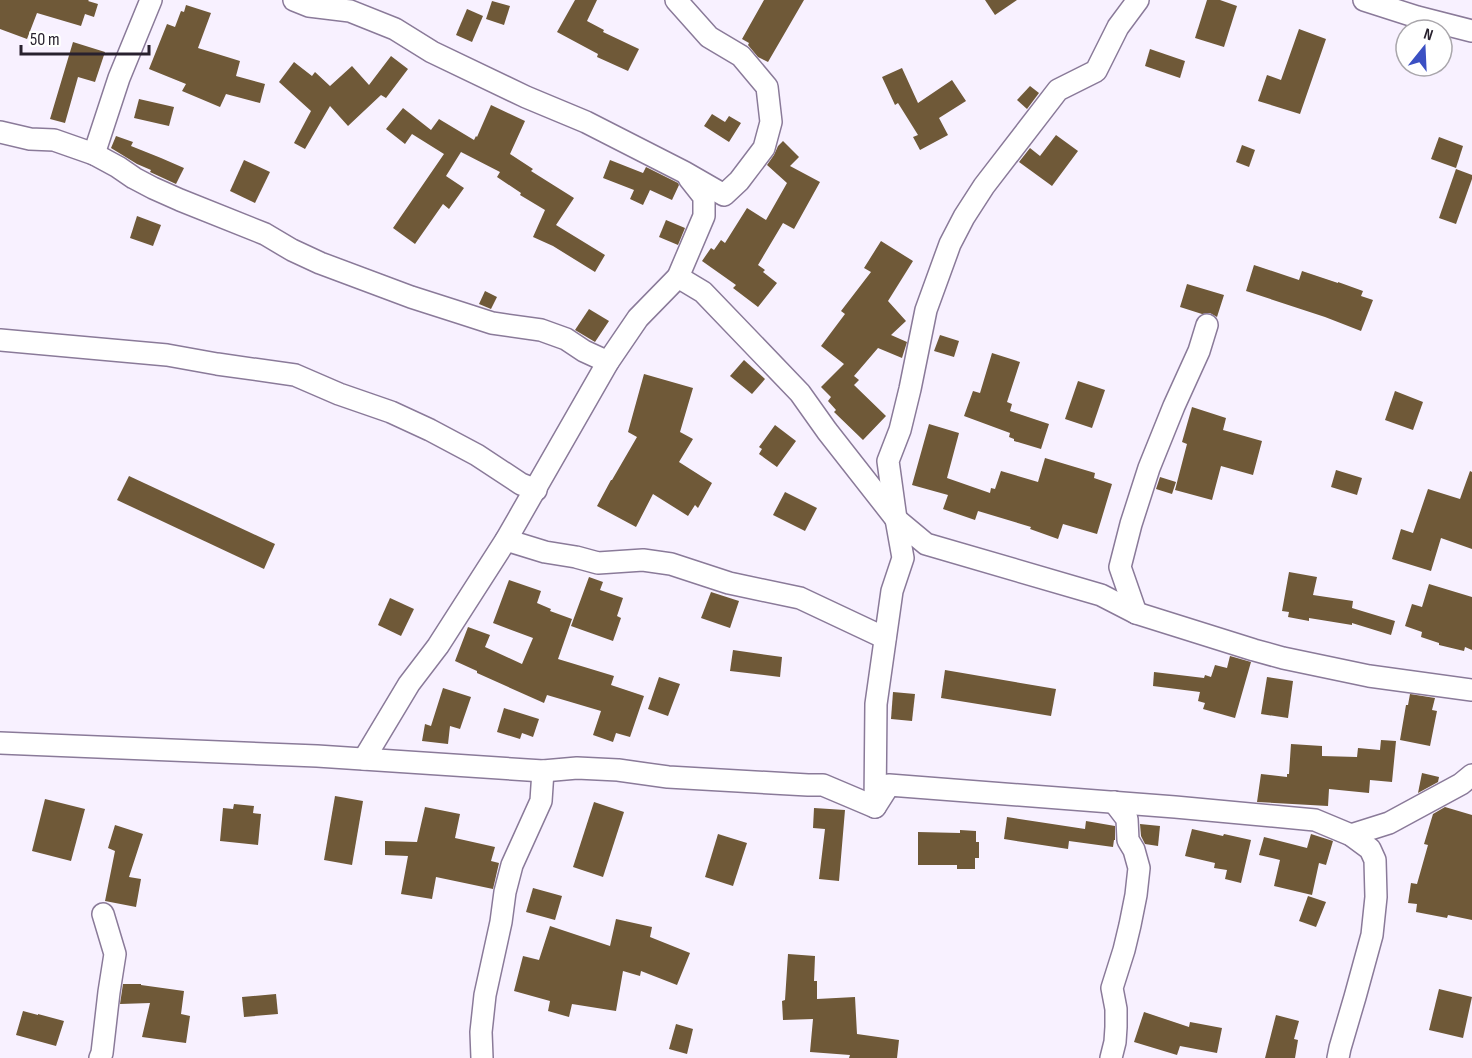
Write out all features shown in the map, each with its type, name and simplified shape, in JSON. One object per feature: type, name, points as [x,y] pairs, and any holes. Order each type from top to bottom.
[{"type":"street","points":[[94,154],[119,78],[151,0]]},
{"type":"street","points":[[294,0],[309,6],[350,11],[396,29],[432,52],[526,97],[586,122],[724,195],[739,181],[764,148],[771,122],[767,87],[741,56],[709,37],[676,0]]},
{"type":"street","points":[[875,807],[876,704],[892,591],[903,558],[888,461],[900,430],[926,310],[950,244],[984,186],[1058,90],[1096,71],[1118,27],[1138,0]]},
{"type":"street","points":[[1364,0],[1472,31]]},
{"type":"street","points":[[0,132],[30,139],[54,141],[94,154],[153,188],[265,234],[292,250],[330,267],[411,297],[492,323],[541,330],[566,339],[584,351],[608,362]]},
{"type":"street","points":[[364,759],[409,684],[438,646],[506,540],[608,362],[638,318],[678,277],[704,216],[704,197],[684,172]]},
{"type":"street","points":[[678,277],[703,292],[800,393],[896,519],[926,544],[1101,596],[1136,613],[1283,658],[1369,676],[1472,690]]},
{"type":"street","points":[[1136,613],[1120,567],[1149,468],[1199,351],[1207,325]]},
{"type":"street","points":[[0,340],[167,355],[295,375],[430,429],[477,455],[521,484],[536,490]]},
{"type":"street","points":[[506,540],[545,552],[598,563],[643,560],[671,564],[729,583],[800,598],[885,638]]},
{"type":"street","points":[[0,742],[364,759],[543,771],[618,770],[668,777],[823,785],[875,807]]},
{"type":"street","points":[[484,1057],[481,1032],[485,995],[501,922],[505,891],[512,865],[541,801],[543,771]]},
{"type":"street","points":[[1351,835],[1389,824],[1461,784],[1472,775]]},
{"type":"street","points":[[875,807],[889,785],[1315,820],[1351,835],[1370,849],[1376,861],[1376,897],[1372,935],[1338,1058]]},
{"type":"street","points":[[1111,1058],[1116,1027],[1116,1009],[1112,988],[1137,895],[1139,868],[1134,850],[1128,840],[1127,819],[1114,802]]},
{"type":"street","points":[[100,1058],[115,954],[103,914]]},
{"type":"building","points":[[0,0],[89,0],[98,4],[94,17],[85,14],[81,26],[37,13],[27,39],[0,29]]},
{"type":"building","points":[[575,0],[597,0],[587,21],[604,30],[603,32],[639,49],[628,71],[597,57],[598,54],[557,32]]},
{"type":"building","points":[[764,0],[804,0],[768,62],[758,57],[748,45],[749,43],[742,39]]},
{"type":"building","points":[[985,0],[1017,0],[995,15]]},
{"type":"building","points":[[1207,0],[1220,0],[1237,6],[1224,47],[1195,38]]},
{"type":"building","points":[[492,1],[510,6],[504,25],[486,19]]},
{"type":"building","points":[[186,5],[211,13],[198,48],[240,61],[236,76],[265,84],[260,103],[226,94],[220,107],[182,91],[186,84],[149,69],[167,24],[175,27]]},
{"type":"building","points":[[467,9],[483,16],[472,42],[456,35]]},
{"type":"building","points":[[1299,29],[1326,39],[1300,114],[1258,101],[1267,75],[1281,80]]},
{"type":"building","points":[[73,42],[105,52],[95,82],[78,77],[65,123],[50,119]]},
{"type":"building","points":[[1150,49],[1185,61],[1180,78],[1145,66]]},
{"type":"building","points":[[391,56],[408,69],[386,98],[381,95],[348,126],[330,106],[305,149],[294,143],[311,111],[279,82],[294,62],[312,76],[315,72],[330,86],[352,66],[369,85]]},
{"type":"building","points":[[902,68],[918,103],[952,80],[966,101],[939,118],[948,135],[920,150],[913,137],[918,135],[898,103],[895,105],[882,77]]},
{"type":"building","points":[[1030,86],[1039,93],[1027,109],[1017,100]]},
{"type":"building","points":[[139,99],[174,107],[169,126],[134,118]]},
{"type":"building","points":[[491,105],[525,121],[510,154],[533,169],[531,171],[574,198],[556,225],[605,255],[595,272],[553,246],[533,237],[545,210],[520,195],[521,193],[497,177],[500,172],[461,152],[446,176],[464,188],[449,209],[443,204],[415,244],[393,228],[444,154],[412,134],[405,144],[386,129],[403,108],[431,130],[439,119],[474,140]]},
{"type":"building","points":[[712,114],[725,122],[729,116],[741,123],[729,142],[704,126]]},
{"type":"building","points":[[1056,135],[1078,151],[1052,186],[1019,162],[1030,148],[1040,156]]},
{"type":"building","points":[[116,136],[133,142],[131,146],[184,168],[176,184],[150,172],[151,170],[111,148]]},
{"type":"building","points":[[1439,137],[1463,146],[1456,168],[1431,159]]},
{"type":"building","points":[[783,141],[799,157],[790,166],[820,182],[794,229],[783,223],[758,265],[777,283],[758,307],[733,288],[736,285],[702,261],[711,248],[714,250],[721,240],[725,243],[747,208],[766,220],[787,183],[767,165]]},
{"type":"building","points":[[1242,145],[1255,150],[1249,167],[1236,162]]},
{"type":"building","points":[[244,160],[270,172],[255,203],[230,191]]},
{"type":"building","points":[[610,160],[643,173],[646,167],[678,183],[672,200],[650,190],[643,205],[630,199],[634,190],[603,178]]},
{"type":"building","points":[[1456,169],[1472,175],[1472,179],[1456,224],[1439,218]]},
{"type":"building","points":[[137,216],[161,225],[153,246],[130,238]]},
{"type":"building","points":[[666,220],[685,228],[678,245],[659,237]]},
{"type":"building","points":[[881,241],[913,261],[888,301],[906,321],[891,335],[907,342],[902,358],[878,348],[854,376],[859,380],[854,385],[886,416],[863,440],[834,412],[836,410],[828,401],[831,397],[821,387],[844,364],[821,346],[845,314],[841,311],[871,272],[864,268]]},
{"type":"building","points":[[1254,265],[1299,280],[1302,271],[1363,291],[1361,296],[1373,300],[1361,331],[1246,291]]},
{"type":"building","points":[[1187,284],[1224,295],[1217,317],[1210,313],[1202,314],[1180,307]]},
{"type":"building","points":[[485,291],[497,297],[491,309],[479,304]]},
{"type":"building","points":[[589,309],[609,321],[595,342],[575,330]]},
{"type":"building","points":[[940,335],[959,341],[954,357],[934,351]]},
{"type":"building","points":[[992,353],[1020,362],[1007,402],[1012,404],[1010,411],[1049,424],[1041,449],[1014,441],[1009,437],[1010,433],[964,416],[973,391],[980,393]]},
{"type":"building","points":[[744,360],[765,379],[752,394],[730,376]]},
{"type":"building","points":[[644,374],[693,388],[680,432],[693,439],[679,462],[712,483],[698,508],[695,505],[688,516],[653,494],[636,527],[597,506],[637,437],[628,432]]},
{"type":"building","points":[[1078,381],[1105,390],[1092,428],[1065,419]]},
{"type":"building","points":[[1395,391],[1423,402],[1413,430],[1385,420]]},
{"type":"building","points":[[1192,407],[1226,418],[1223,430],[1262,441],[1253,475],[1221,466],[1212,500],[1175,490],[1187,444],[1182,442]]},
{"type":"building","points":[[929,424],[959,433],[947,478],[990,493],[991,488],[995,489],[1001,471],[1038,482],[1045,458],[1095,473],[1094,478],[1112,484],[1097,534],[1063,524],[1058,539],[1030,529],[1031,527],[978,511],[975,520],[943,509],[948,495],[912,485]]},
{"type":"building","points":[[775,425],[796,441],[777,467],[759,454],[762,449],[759,447]]},
{"type":"building","points":[[1336,470],[1362,478],[1357,495],[1331,487]]},
{"type":"building","points":[[1470,471],[1472,472],[1472,549],[1441,538],[1431,571],[1392,559],[1401,529],[1413,533],[1428,489],[1460,499]]},
{"type":"building","points":[[129,476],[275,544],[264,569],[117,500]]},
{"type":"building","points":[[1160,477],[1176,482],[1172,494],[1156,489]]},
{"type":"building","points":[[785,492],[817,508],[805,531],[773,515]]},
{"type":"building","points":[[1289,572],[1317,577],[1313,595],[1353,601],[1352,608],[1395,621],[1391,635],[1352,623],[1352,625],[1309,618],[1309,621],[1288,617],[1289,612],[1282,611]]},
{"type":"building","points":[[589,577],[603,582],[600,590],[623,598],[617,616],[621,618],[613,641],[571,626]]},
{"type":"building","points":[[509,580],[541,591],[537,603],[551,609],[550,611],[572,619],[558,659],[614,676],[611,685],[644,696],[630,737],[616,733],[613,742],[593,735],[601,711],[547,695],[544,703],[455,661],[468,627],[490,635],[485,647],[522,664],[533,638],[493,623]]},
{"type":"building","points":[[1429,584],[1472,597],[1472,650],[1465,647],[1464,651],[1439,645],[1439,643],[1421,637],[1422,632],[1405,626],[1412,604],[1422,607]]},
{"type":"building","points":[[711,592],[739,601],[730,628],[701,618]]},
{"type":"building","points":[[390,598],[414,609],[401,636],[378,625]]},
{"type":"building","points":[[733,650],[782,657],[780,677],[730,671]]},
{"type":"building","points":[[1230,656],[1251,662],[1235,718],[1203,709],[1205,703],[1198,701],[1200,692],[1153,686],[1154,672],[1211,677],[1215,665],[1227,668]]},
{"type":"building","points":[[945,670],[1056,689],[1051,716],[941,698]]},
{"type":"building","points":[[659,677],[680,684],[668,716],[648,709]]},
{"type":"building","points":[[1267,677],[1293,681],[1288,718],[1261,714]]},
{"type":"building","points":[[443,688],[471,697],[460,729],[450,726],[448,744],[422,741],[425,724],[431,726]]},
{"type":"building","points":[[893,692],[915,694],[912,721],[891,719]]},
{"type":"building","points":[[1410,694],[1435,698],[1432,710],[1437,711],[1430,746],[1400,740]]},
{"type":"building","points":[[504,708],[539,719],[533,737],[522,733],[520,739],[497,732]]},
{"type":"building","points":[[1381,740],[1396,741],[1392,782],[1370,780],[1369,793],[1329,789],[1328,806],[1257,802],[1261,774],[1287,777],[1289,774],[1291,744],[1322,746],[1322,756],[1357,757],[1358,748],[1380,750]]},
{"type":"building","points":[[1422,773],[1439,777],[1438,782],[1418,793]]},
{"type":"building","points":[[335,796],[363,801],[352,865],[324,860]]},
{"type":"building","points":[[45,799],[85,809],[71,861],[32,851]]},
{"type":"building","points":[[594,802],[624,812],[603,877],[573,867]]},
{"type":"building","points":[[234,804],[254,806],[253,813],[261,814],[258,845],[220,841],[223,808],[233,809]]},
{"type":"building","points":[[425,807],[460,814],[455,838],[495,847],[491,861],[499,863],[493,889],[436,877],[432,899],[401,894],[408,856],[385,855],[385,841],[417,842]]},
{"type":"building","points":[[1445,807],[1472,815],[1472,920],[1416,912],[1417,904],[1408,903],[1411,883],[1417,884],[1428,845],[1424,844],[1433,814]]},
{"type":"building","points":[[814,808],[845,810],[839,881],[819,879],[825,829],[813,828]]},
{"type":"building","points":[[1007,817],[1085,829],[1086,821],[1115,826],[1115,840],[1113,847],[1069,841],[1068,849],[1004,839]]},
{"type":"building","points":[[1140,824],[1160,826],[1158,846],[1145,844],[1141,836]]},
{"type":"building","points":[[115,825],[143,834],[129,877],[141,879],[136,907],[105,901],[115,851],[108,848]]},
{"type":"building","points":[[1192,829],[1251,840],[1241,883],[1225,879],[1227,870],[1214,868],[1215,863],[1185,856]]},
{"type":"building","points":[[960,830],[976,831],[979,858],[975,858],[975,869],[957,869],[957,865],[918,865],[918,832],[960,833]]},
{"type":"building","points":[[718,834],[747,843],[733,886],[705,877]]},
{"type":"building","points":[[1311,834],[1333,841],[1326,865],[1319,863],[1312,895],[1274,886],[1280,860],[1259,855],[1264,837],[1307,848]]},
{"type":"building","points":[[533,888],[562,896],[555,920],[526,912]]},
{"type":"building","points":[[1308,896],[1326,902],[1316,927],[1299,921]]},
{"type":"building","points":[[616,919],[652,927],[650,937],[690,953],[677,985],[641,971],[640,976],[623,971],[616,1011],[572,1004],[569,1017],[548,1011],[550,1001],[514,991],[523,956],[539,960],[550,926],[610,946]]},
{"type":"building","points":[[788,954],[815,956],[814,981],[817,981],[817,999],[855,997],[857,1034],[899,1040],[897,1058],[849,1058],[850,1055],[810,1052],[813,1019],[783,1020],[782,1001],[785,1000]]},
{"type":"building","points":[[123,984],[141,984],[184,991],[181,1014],[190,1016],[186,1043],[142,1037],[150,1003],[120,1004]]},
{"type":"building","points":[[1439,989],[1472,997],[1463,1038],[1429,1030]]},
{"type":"building","points":[[276,994],[278,1014],[244,1017],[242,997]]},
{"type":"building","points":[[23,1011],[64,1021],[56,1046],[16,1035]]},
{"type":"building","points":[[1144,1012],[1189,1027],[1190,1022],[1222,1028],[1217,1053],[1180,1046],[1177,1055],[1134,1042]]},
{"type":"building","points":[[1276,1015],[1299,1021],[1294,1039],[1298,1040],[1295,1058],[1265,1058]]},
{"type":"building","points":[[676,1024],[693,1029],[687,1054],[669,1049]]}]
